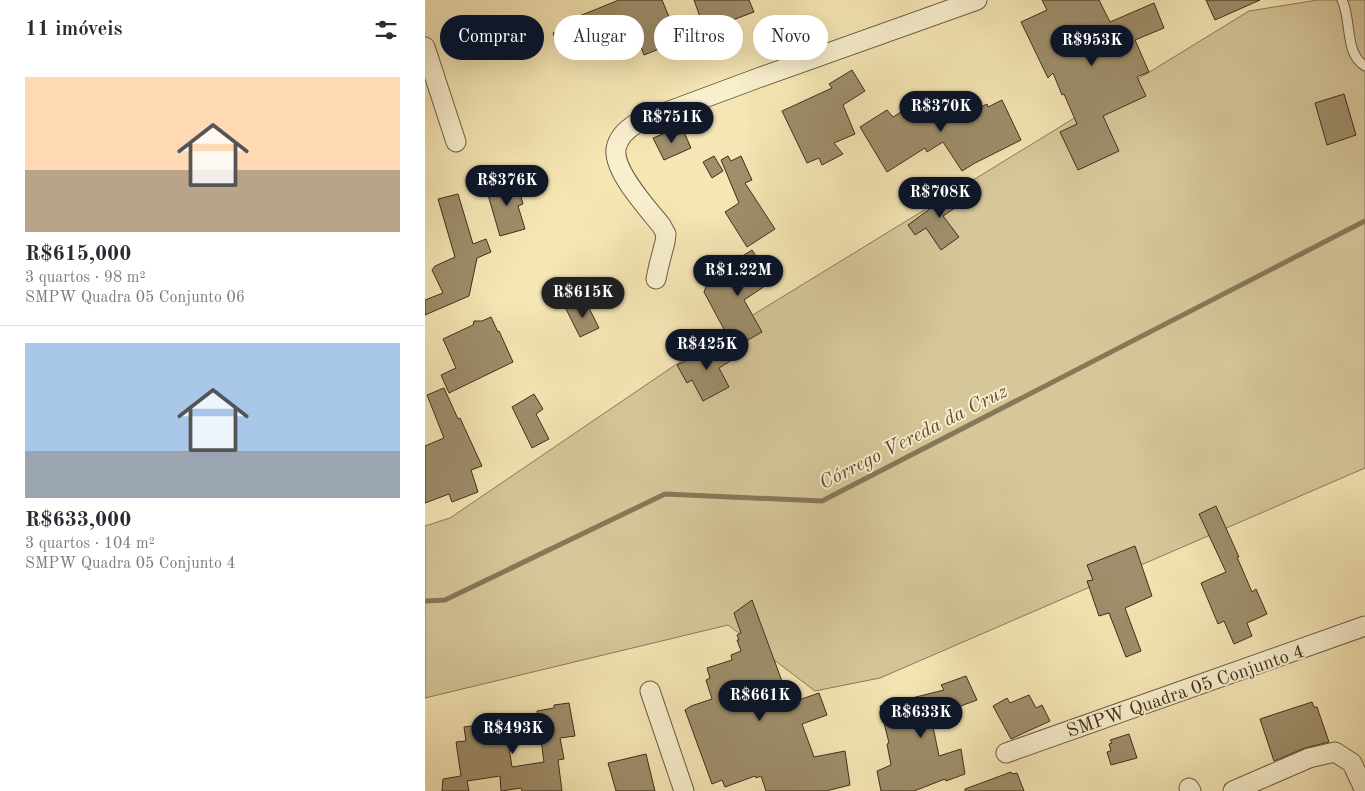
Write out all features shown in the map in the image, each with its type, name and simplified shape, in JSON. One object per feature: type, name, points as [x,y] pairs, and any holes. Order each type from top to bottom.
[{"type":"street","points":[[656,279],[666,234],[623,174],[616,149],[626,131],[637,123],[757,78],[977,0]]},
{"type":"street","points":[[425,47],[456,142]]},
{"type":"street","name":"SMPW Quadra 05 Conjunto 4","points":[[1005,753],[1365,626]]},
{"type":"street","points":[[650,691],[684,791]]},
{"type":"street","points":[[1233,791],[1309,758],[1335,752],[1352,763],[1365,790]]},
{"type":"lane","points":[[1342,0],[1346,9],[1353,53],[1357,61],[1365,66]]},
{"type":"shaded area","points":[[1318,0],[1365,0],[1365,468],[880,678],[815,691],[728,625],[425,698],[425,526],[450,518],[712,340],[1249,11]]},
{"type":"building","points":[[619,0],[662,0],[668,15],[654,15],[654,51],[644,55],[644,15],[582,15]]},
{"type":"building","points":[[694,0],[749,0],[754,12],[743,16],[699,15]]},
{"type":"building","points":[[1042,0],[1099,0],[1110,22],[1154,3],[1164,28],[1135,40],[1149,72],[1137,77],[1146,96],[1103,116],[1119,151],[1078,170],[1060,132],[1077,124],[1053,73],[1048,78],[1021,22],[1047,10]]},
{"type":"building","points":[[1206,0],[1260,0],[1215,20]]},
{"type":"building","points":[[852,70],[865,91],[843,105],[855,134],[834,143],[843,154],[822,165],[819,158],[807,163],[782,111],[832,88],[829,84]]},
{"type":"building","points":[[1344,94],[1356,135],[1327,145],[1315,103]]},
{"type":"building","points":[[928,95],[943,119],[961,111],[964,115],[987,104],[988,107],[1002,100],[1021,140],[962,171],[943,142],[927,152],[925,148],[887,172],[860,127],[887,110],[893,117]]},
{"type":"building","points":[[670,131],[673,137],[684,132],[691,148],[664,160],[653,138]]},
{"type":"building","points":[[714,156],[723,171],[712,178],[703,162]]},
{"type":"building","points":[[728,156],[731,161],[741,156],[752,180],[745,183],[775,229],[747,247],[725,212],[739,203],[721,160]]},
{"type":"building","points":[[516,179],[523,204],[518,206],[525,229],[500,236],[486,188]]},
{"type":"building","points":[[961,186],[969,198],[943,216],[959,237],[941,250],[926,228],[915,235],[908,225]]},
{"type":"building","points":[[458,194],[473,244],[486,239],[491,252],[477,258],[469,296],[425,315],[425,300],[443,293],[432,270],[435,266],[455,257],[438,199]]},
{"type":"building","points":[[752,250],[764,269],[766,268],[774,280],[744,300],[762,332],[734,348],[704,292],[710,277],[729,267],[728,265]]},
{"type":"building","points":[[585,300],[599,328],[580,337],[566,309]]},
{"type":"building","points":[[491,317],[513,362],[449,393],[441,375],[456,368],[443,339],[473,325],[474,321],[482,321]]},
{"type":"building","points":[[723,342],[732,360],[719,368],[729,387],[703,401],[692,380],[687,383],[677,365]]},
{"type":"building","points":[[444,388],[482,466],[471,470],[478,492],[452,502],[449,494],[425,503],[425,446],[444,438],[427,395]]},
{"type":"building","points":[[534,394],[543,409],[536,414],[549,439],[532,448],[512,407]]},
{"type":"building","points":[[1216,506],[1239,557],[1237,557],[1252,592],[1256,589],[1267,614],[1247,623],[1252,636],[1234,644],[1224,621],[1218,624],[1201,583],[1226,572],[1199,514]]},
{"type":"building","points":[[1135,546],[1152,596],[1125,608],[1141,651],[1126,657],[1109,613],[1099,616],[1087,581],[1093,580],[1087,565]]},
{"type":"building","points":[[752,600],[790,703],[819,693],[827,715],[802,724],[814,757],[845,751],[850,785],[826,791],[766,791],[761,776],[756,778],[755,776],[725,787],[722,780],[712,784],[685,710],[712,699],[706,680],[710,678],[707,668],[732,660],[731,655],[741,651],[737,635],[741,633],[734,613]]},
{"type":"building","points":[[966,676],[977,700],[931,717],[939,756],[961,749],[965,774],[946,781],[945,779],[914,791],[881,791],[877,771],[891,765],[887,744],[889,743],[880,706],[944,690],[941,685]]},
{"type":"building","points":[[1029,695],[1036,708],[1042,705],[1050,721],[1011,739],[993,706],[1007,698],[1010,703]]},
{"type":"building","points":[[1312,702],[1314,707],[1317,707],[1329,742],[1305,748],[1274,761],[1260,719]]},
{"type":"building","points":[[569,703],[575,736],[560,738],[564,759],[558,760],[562,791],[522,791],[521,788],[501,791],[500,776],[467,781],[469,791],[442,791],[443,779],[461,776],[456,742],[466,741],[464,727],[505,721],[512,767],[544,762],[537,711],[554,708],[554,705]]},
{"type":"building","points":[[1129,734],[1137,758],[1111,765],[1107,752],[1111,751],[1109,744],[1112,743],[1110,740]]},
{"type":"building","points":[[646,754],[655,791],[616,791],[608,763]]},
{"type":"building","points":[[1011,772],[1012,774],[1017,773],[1024,791],[965,791],[965,789]]},
{"type":"waterway","name":"Córrego Vereda da Cruz","points":[[425,601],[445,600],[665,494],[822,501],[1365,221]]}]
